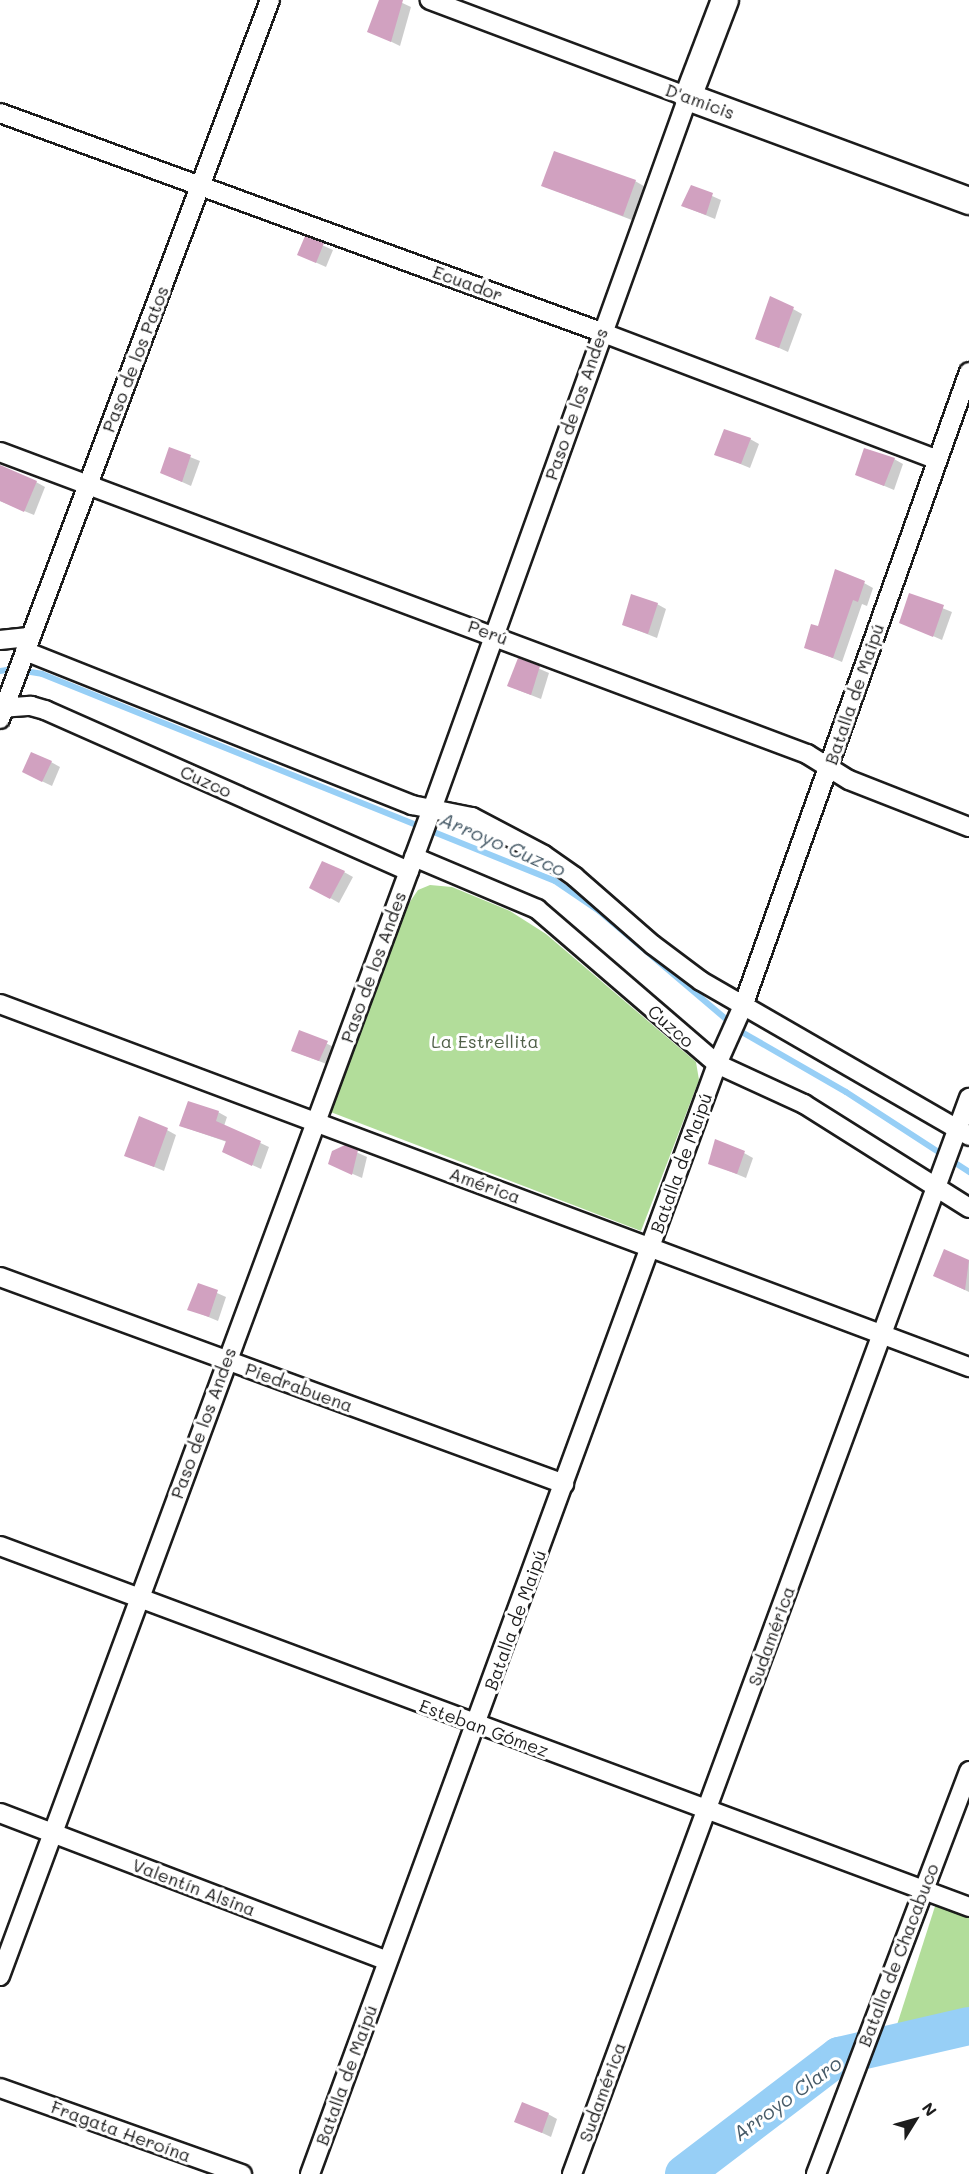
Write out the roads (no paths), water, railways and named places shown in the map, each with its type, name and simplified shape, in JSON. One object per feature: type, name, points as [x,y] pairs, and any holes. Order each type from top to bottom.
[{"type":"street","name":"Paso de los Patos","points":[[2,711],[86,484],[202,186],[270,0]]},
{"type":"street","name":"D'amicis","points":[[430,0],[969,201]]},
{"type":"street","name":"Paso de los Andes","points":[[0,1976],[141,1599],[225,1360],[496,635],[601,332],[725,0]]},
{"type":"street","name":"Ecuador","points":[[0,113],[601,332],[935,459]]},
{"type":"street","name":"Batalla de Maipú","points":[[310,2174],[387,1961],[477,1725],[717,1064],[741,1012],[935,459],[969,372]]},
{"type":"street","name":"Perú","points":[[0,452],[496,635],[807,754],[849,780],[969,826]]},
{"type":"street","points":[[0,640],[412,805],[427,821],[472,817],[544,855],[575,877],[653,945],[741,1012],[959,1133]]},
{"type":"street","name":"Cuzco","points":[[2,711],[45,710],[411,864],[537,909],[717,1064],[804,1104],[940,1180],[969,1208]]},
{"type":"street","name":"América","points":[[0,1004],[315,1124],[651,1244],[969,1367]]},
{"type":"street","name":"Sudamérica","points":[[572,2174],[882,1334],[959,1133],[969,1098]]},
{"type":"street","name":"Piedrabuena","points":[[0,1277],[564,1484]]},
{"type":"street","name":"Esteban Gómez","points":[[0,1546],[969,1907]]},
{"type":"street","name":"Batalla de Chacabuco","points":[[816,2174],[873,2016],[969,1771]]},
{"type":"street","name":"Valentín Alsina","points":[[0,1813],[387,1961]]},
{"type":"street","name":"Fragata Heroína","points":[[0,2088],[242,2174]]},
{"type":"waterway","name":"Arroyo Cuzco","points":[[0,671],[12,669],[42,674],[555,881],[599,911],[740,1031],[846,1092],[969,1172]]},
{"type":"waterway","name":"Arroyo Claro","points":[[684,2174],[839,2056],[969,2026]]},
{"type":"park label","name":"La Estrellita","points":[[485,1041]]}]
